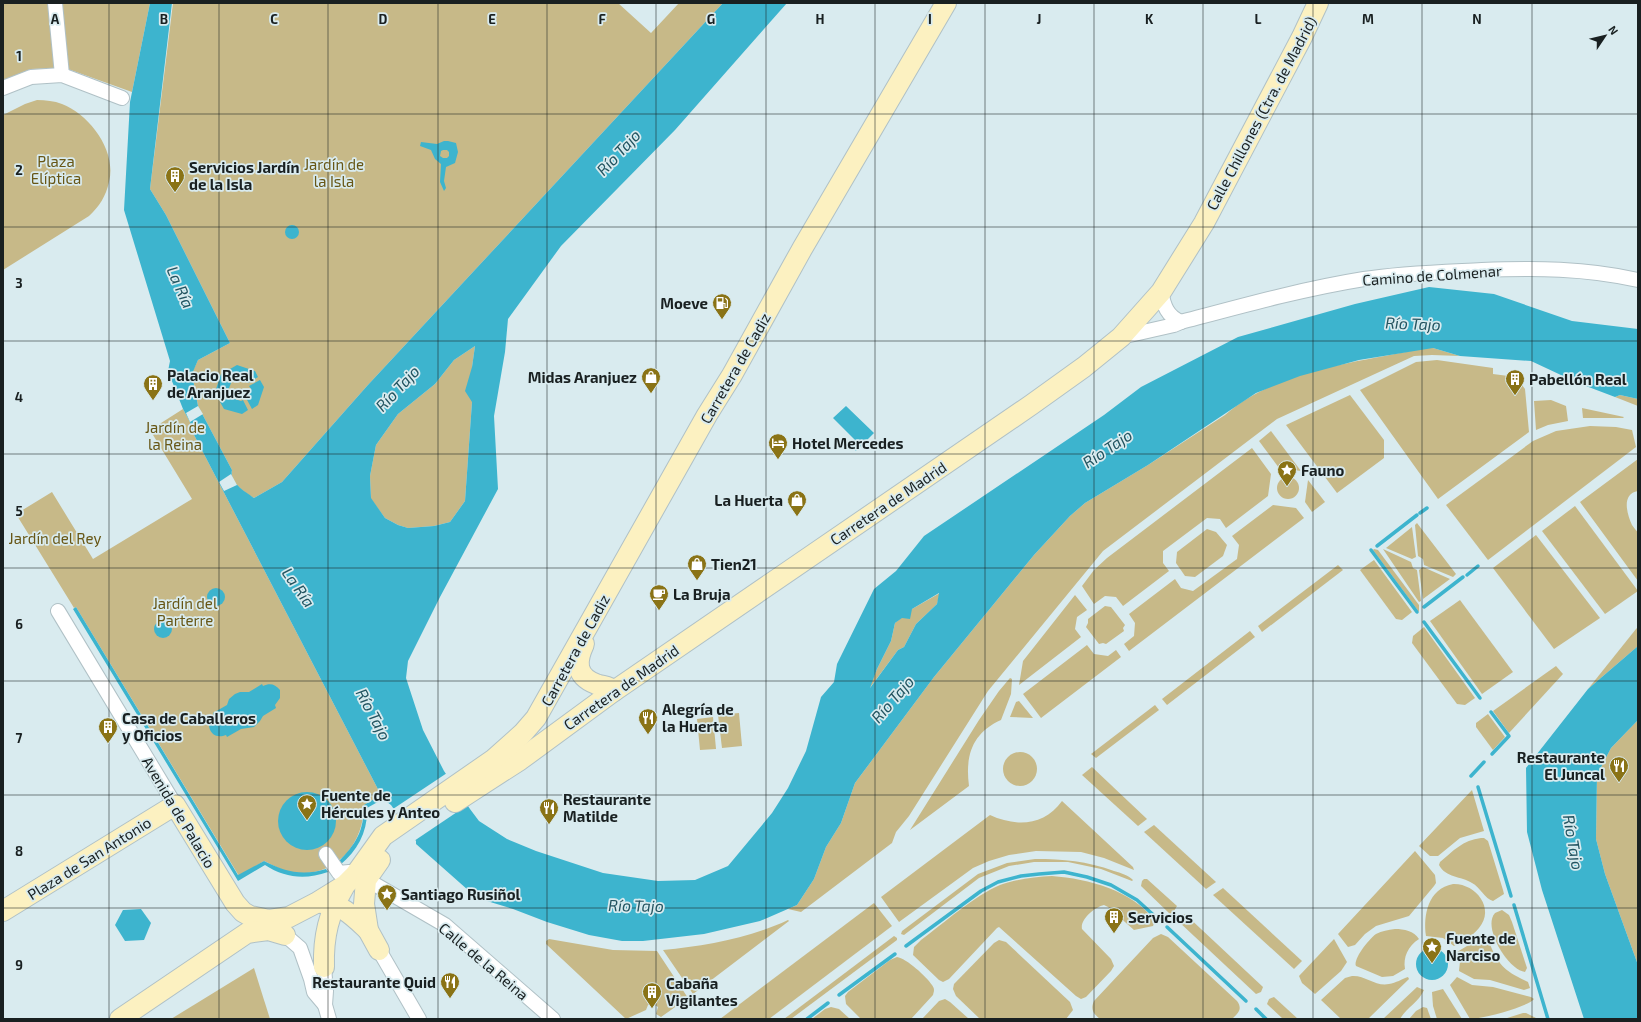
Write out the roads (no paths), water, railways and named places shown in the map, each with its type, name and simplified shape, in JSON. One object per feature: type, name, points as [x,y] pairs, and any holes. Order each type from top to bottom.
[{"type":"main road","name":"Carretera de Cadiz","points":[[499,765],[544,707],[707,415],[732,375],[802,249],[946,3]]},
{"type":"main road","name":"Calle Chillones (Ctra. de Madrid)","points":[[1204,223],[1302,37],[1318,3]]},
{"type":"main road","name":"Carretera de Madrid","points":[[499,765],[537,747],[614,691],[1031,406],[1084,367],[1121,337],[1161,292],[1192,245],[1204,223]]},
{"type":"main road","points":[[584,633],[586,640],[578,660],[581,671],[591,682],[610,687],[614,691]]},
{"type":"main road","points":[[120,1019],[257,927],[325,904],[350,877],[378,842],[405,828],[499,765]]},
{"type":"main road","name":"Plaza de San Antonio","points":[[3,911],[175,805]]},
{"type":"main road","name":"Avenida de Palacio","points":[[175,805],[235,903],[243,912],[250,916],[257,927]]},
{"type":"main road","points":[[368,930],[364,904],[366,880],[405,828]]},
{"type":"main road","points":[[325,904],[352,915],[368,930],[380,950]]},
{"type":"main road","points":[[324,967],[325,936],[328,920],[325,904]]},
{"type":"main road","points":[[257,927],[285,935]]},
{"type":"street","points":[[55,3],[62,75]]},
{"type":"street","points":[[3,88],[31,77],[62,75],[122,98]]},
{"type":"street","name":"Camino de Colmenar","points":[[1121,337],[1174,325],[1304,291],[1364,279],[1400,275],[1528,268],[1576,270],[1638,280]]},
{"type":"street","points":[[1161,292],[1169,314],[1174,319],[1181,322]]},
{"type":"street","name":"Avenida de Palacio","points":[[58,611],[175,805]]},
{"type":"street","points":[[326,854],[339,873],[350,877]]},
{"type":"street","name":"Calle de la Reina","points":[[376,885],[445,925],[553,1019]]},
{"type":"street","points":[[285,935],[300,948],[314,992],[327,1012]]},
{"type":"street","points":[[380,950],[419,1019]]},
{"type":"street","points":[[324,967],[327,1012]]},
{"type":"water","points":[[150,3],[172,3],[150,189],[166,215],[230,343],[198,360],[192,374],[198,406],[232,470],[233,479],[239,487],[254,498],[282,482],[367,386],[723,3],[787,3],[675,130],[561,246],[508,319],[505,352],[494,416],[498,489],[440,597],[408,661],[406,678],[423,730],[444,771],[479,821],[507,839],[536,851],[603,873],[658,881],[695,880],[728,866],[772,813],[788,788],[806,751],[821,697],[834,682],[837,664],[874,589],[896,571],[924,536],[1104,415],[1141,387],[1238,337],[1355,304],[1429,287],[1494,294],[1572,321],[1638,329],[1638,399],[1620,395],[1615,397],[1578,383],[1531,361],[1460,356],[1433,348],[1359,360],[1300,376],[1256,393],[1148,465],[1085,503],[1070,516],[1034,555],[934,677],[855,783],[841,823],[826,847],[814,879],[797,905],[760,921],[704,934],[643,941],[622,941],[589,935],[477,898],[416,844],[416,841],[391,805],[383,799],[367,808],[366,824],[361,840],[352,853],[340,865],[338,862],[350,849],[361,830],[364,805],[381,795],[192,431],[190,422],[183,409],[168,371],[170,361],[124,210],[130,102]],"holes":[[[475,346],[472,367],[465,391],[472,402],[465,501],[450,522],[434,526],[408,528],[398,525],[385,518],[371,498],[370,476],[376,445],[398,414],[435,384],[454,360]],[[939,593],[937,604],[916,624],[904,647],[898,650],[870,688],[877,669],[891,641],[895,623],[902,618],[910,619],[912,609]]]},
{"type":"water","points":[[444,141],[456,143],[458,152],[455,163],[446,167],[444,181],[446,188],[444,191],[440,182],[441,164],[435,159],[431,150],[420,146],[421,142],[437,144]],"holes":[[[447,150],[449,152],[449,156],[447,158],[440,156],[441,151]]]},
{"type":"water","points":[[289,225],[295,225],[299,229],[299,235],[295,239],[289,239],[285,235],[285,229]]},
{"type":"water","points":[[237,365],[255,371],[258,377],[248,383],[247,381],[239,378],[236,380],[230,369]]},
{"type":"water","points":[[227,371],[233,381],[228,391],[229,393],[219,398],[215,392],[221,374]]},
{"type":"water","points":[[260,380],[264,387],[258,405],[252,409],[246,398],[248,397],[251,389],[249,386]]},
{"type":"water","points":[[231,396],[232,398],[241,401],[243,400],[248,410],[242,414],[224,409],[220,402]]},
{"type":"water","points":[[846,406],[874,433],[856,451],[851,446],[856,441],[833,418]]},
{"type":"water","points":[[212,588],[220,588],[225,593],[223,604],[220,606],[212,606],[207,601],[207,593]]},
{"type":"water","points":[[76,607],[238,875],[264,861],[279,868],[294,872],[310,872],[326,869],[328,872],[320,875],[303,877],[280,873],[265,865],[238,881],[73,609]]},
{"type":"water","points":[[159,620],[167,620],[172,625],[170,636],[167,638],[159,638],[154,633],[154,625]]},
{"type":"water","name":"Río Tajo","points":[[1638,646],[1638,720],[1611,748],[1597,775],[1596,839],[1605,874],[1638,965],[1638,1019],[1584,1019],[1542,890],[1527,832],[1526,768],[1588,689]]},
{"type":"water","points":[[262,684],[263,686],[276,686],[280,690],[280,698],[275,705],[276,708],[263,716],[254,727],[241,729],[227,737],[226,735],[217,736],[213,734],[209,727],[209,723],[214,715],[213,713],[227,705],[229,699],[235,694],[240,692],[249,692]]},
{"type":"water","name":"Fuente de Hércules y Anteo","points":[[307,792],[323,797],[331,805],[336,821],[331,837],[323,845],[307,850],[291,845],[283,837],[278,821],[283,805],[291,797]]},
{"type":"water","points":[[141,909],[151,923],[144,940],[125,941],[115,925],[123,910]]},
{"type":"water","name":"Fuente de Narciso","points":[[1429,948],[1435,948],[1445,955],[1448,964],[1447,970],[1441,977],[1435,980],[1429,980],[1419,973],[1416,967],[1416,961],[1423,951]]},
{"type":"waterway","points":[[1420,513],[1427,508]]},
{"type":"waterway","points":[[1377,546],[1417,515]]},
{"type":"waterway","points":[[1371,550],[1417,612]]},
{"type":"waterway","points":[[1467,575],[1478,566]]},
{"type":"waterway","points":[[1424,607],[1463,577]]},
{"type":"waterway","points":[[1424,622],[1480,698]]},
{"type":"waterway","points":[[1491,712],[1509,736],[1492,754]]},
{"type":"waterway","points":[[1471,776],[1484,762]]},
{"type":"waterway","points":[[1478,787],[1511,896]]},
{"type":"waterway","points":[[906,946],[981,891],[998,882],[1021,876],[1039,874],[1064,872],[1087,877],[1111,885],[1137,900],[1159,920]]},
{"type":"waterway","points":[[1514,905],[1548,1019]]},
{"type":"waterway","points":[[1167,927],[1246,1001]]},
{"type":"waterway","points":[[839,995],[895,954]]},
{"type":"waterway","points":[[807,1019],[828,1003]]},
{"type":"waterway","points":[[1256,1009],[1266,1019]]},
{"type":"place","name":"Servicios Jardín de la Isla","points":[[175,193]]},
{"type":"place","name":"Moeve","points":[[722,320]]},
{"type":"place","name":"Midas Aranjuez","points":[[651,394]]},
{"type":"place","name":"Pabellón Real","points":[[1515,396]]},
{"type":"place","name":"Palacio Real de Aranjuez","points":[[153,401]]},
{"type":"place","name":"Hotel Mercedes","points":[[778,460]]},
{"type":"place","name":"Fauno","points":[[1287,487]]},
{"type":"place","name":"La Huerta","points":[[797,517]]},
{"type":"place","name":"Tien21","points":[[697,581]]},
{"type":"place","name":"La Bruja","points":[[659,611]]},
{"type":"place","name":"Alegría de la Huerta","points":[[648,735]]},
{"type":"place","name":"Casa de Caballeros y Oficios","points":[[108,744]]},
{"type":"place","name":"Restaurante El Juncal","points":[[1619,783]]},
{"type":"place","name":"Fuente de Hércules y Anteo","points":[[307,821]]},
{"type":"place","name":"Restaurante Matilde","points":[[549,825]]},
{"type":"place","name":"Santiago Rusiñol","points":[[387,911]]},
{"type":"place","name":"Servicios","points":[[1114,934]]},
{"type":"place","name":"Fuente de Narciso","points":[[1432,964]]},
{"type":"place","name":"Restaurante Quid","points":[[450,999]]},
{"type":"place","name":"Cabaña Vigilantes","points":[[652,1009]]},
{"type":"park label","name":"Plaza Elíptica","points":[[56,170]]},
{"type":"park label","name":"Jardín de la Isla","points":[[334,172]]},
{"type":"park label","name":"Jardín de la Reina","points":[[175,436]]},
{"type":"park label","name":"Jardín del Rey","points":[[55,538]]},
{"type":"park label","name":"Jardín del Parterre","points":[[185,612]]},
{"type":"water label","name":"La Ría","points":[[181,287]]},
{"type":"water label","name":"La Ría","points":[[299,587]]}]
